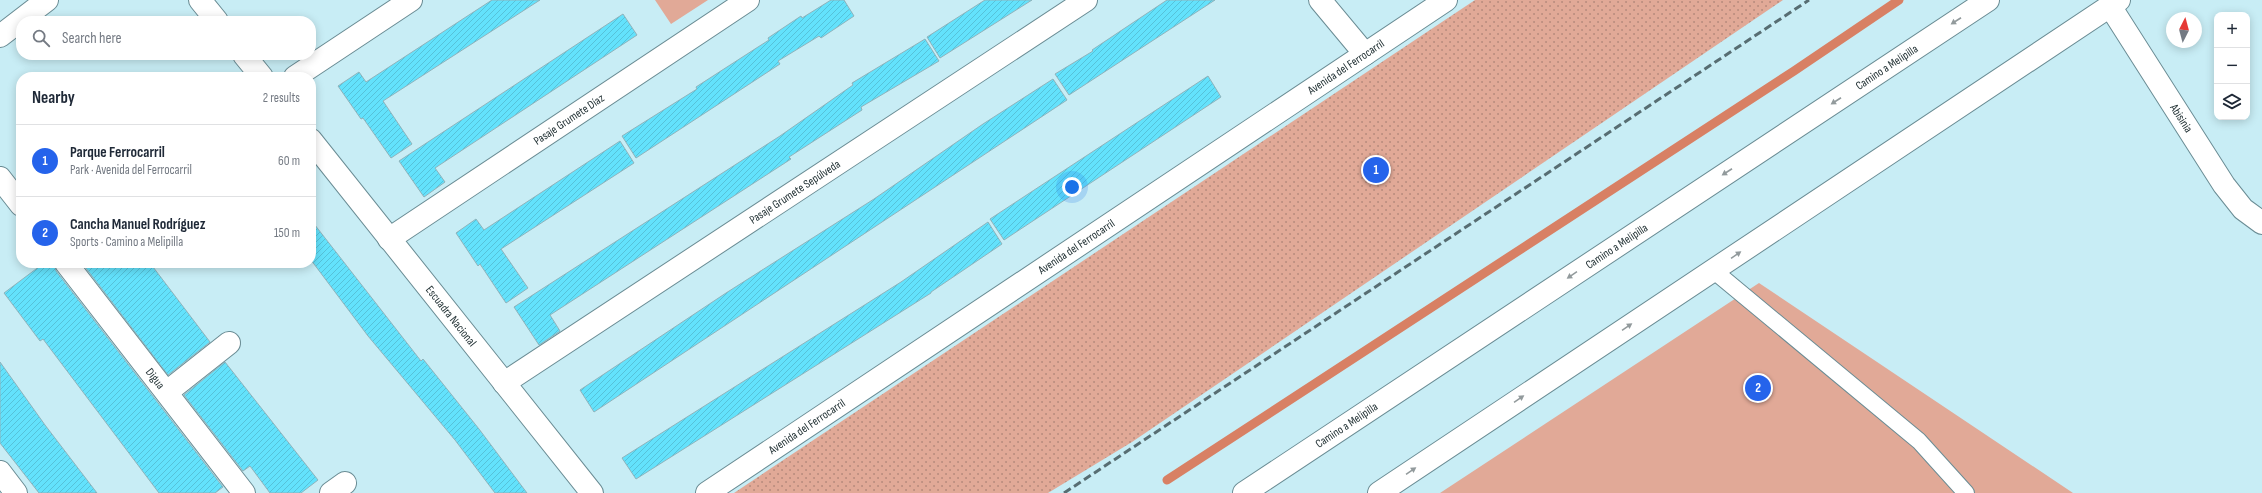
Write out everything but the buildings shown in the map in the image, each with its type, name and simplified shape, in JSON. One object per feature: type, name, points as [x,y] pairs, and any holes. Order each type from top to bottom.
[{"type":"street","points":[[26,16],[47,0]]},
{"type":"street","points":[[200,0],[213,16]]},
{"type":"street","points":[[303,72],[411,0]]},
{"type":"street","name":"Pasaje Grumete Díaz","points":[[389,239],[748,0]]},
{"type":"street","name":"Pasaje Grumete Sepúlveda","points":[[504,383],[1086,0]]},
{"type":"street","points":[[1320,0],[1365,54]]},
{"type":"street","name":"Avenida del Ferrocarril","points":[[707,493],[1446,0]]},
{"type":"street","name":"Camino a Melipilla","points":[[1244,493],[1988,0]]},
{"type":"street","points":[[1379,493],[2115,3]]},
{"type":"street","name":"Abisinia","points":[[2115,3],[2224,185],[2243,209],[2262,223]]},
{"type":"street","points":[[0,36],[16,24]]},
{"type":"street","points":[[248,60],[258,72]]},
{"type":"street","name":"Escuadra Nacional","points":[[316,146],[592,493]]},
{"type":"street","points":[[0,178],[16,198]]},
{"type":"street","name":"Digua","points":[[70,268],[244,493]]},
{"type":"street","points":[[166,392],[229,343]]},
{"type":"street","points":[[0,472],[16,493]]},
{"type":"lane","points":[[1713,270],[1919,441],[1966,493]]},
{"type":"shaded area","points":[[655,0],[708,0],[671,24]]},
{"type":"shaded area","points":[[1475,0],[1783,0],[1132,442],[1048,493],[734,493]]},
{"type":"shaded area","points":[[1759,283],[2073,493],[1440,493]]},
{"type":"waterway","points":[[1167,480],[1794,71],[1899,0]]},
{"type":"railway","points":[[1064,493],[1809,0]]},
{"type":"place","name":"Parque Ferrocarril","points":[[1376,170]]},
{"type":"place","name":"Cancha Manuel Rodríguez","points":[[1758,388]]}]
